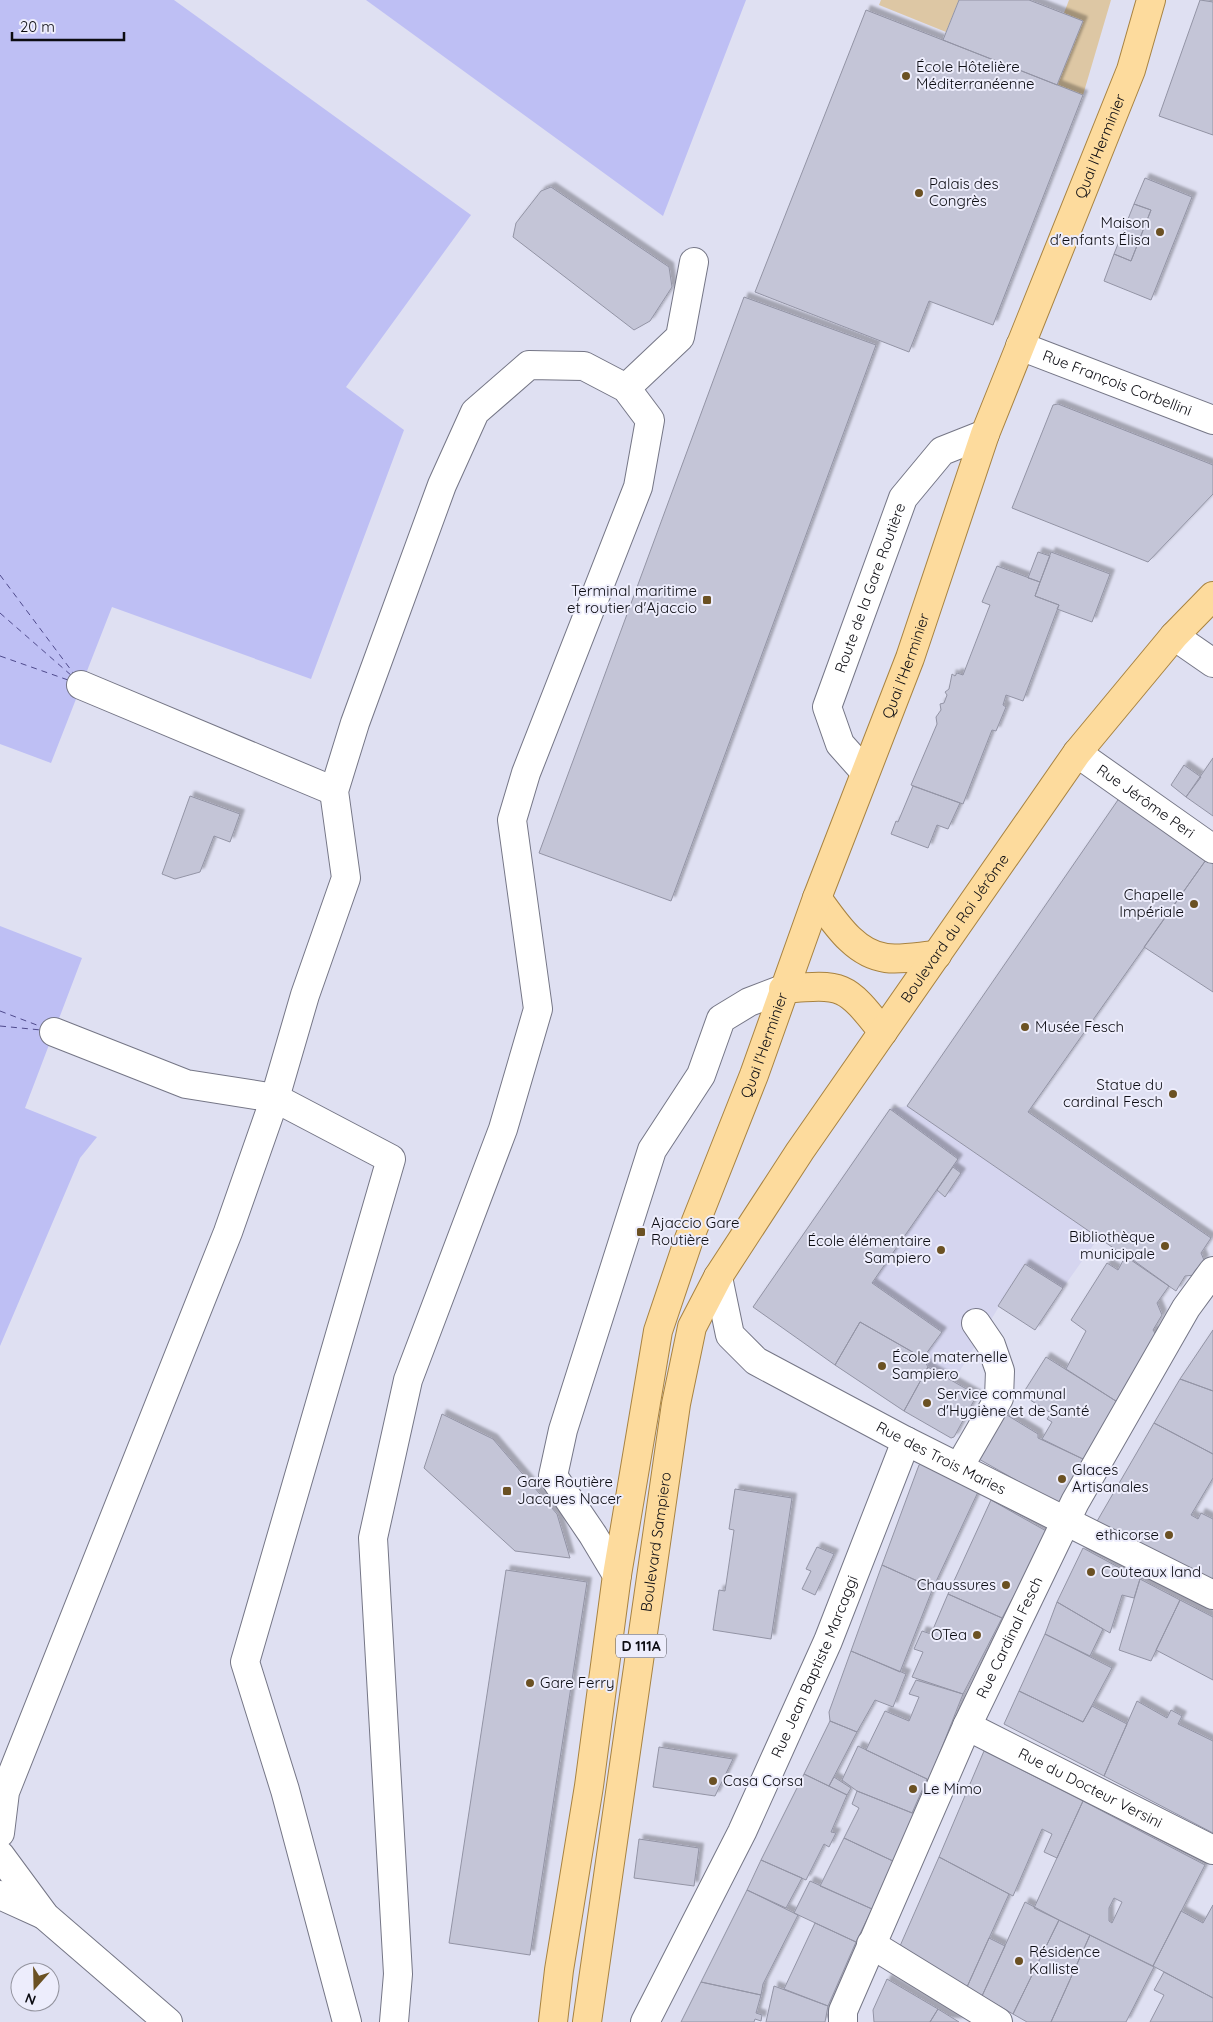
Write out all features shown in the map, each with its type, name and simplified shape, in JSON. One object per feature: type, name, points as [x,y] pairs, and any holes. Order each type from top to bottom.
[{"type":"main road","name":"Quai l'Herminier","points":[[658,1331],[689,1239],[754,1074],[783,988],[864,771],[910,658],[986,434],[1131,70],[1151,0]]},
{"type":"main road","name":"Boulevard du Roi Jérôme","points":[[718,1277],[800,1151],[1077,753],[1174,636],[1213,596]]},
{"type":"main road","points":[[817,898],[846,936],[865,950],[885,958],[937,956]]},
{"type":"main road","points":[[783,988],[824,985],[846,991],[863,1006],[883,1032]]},
{"type":"main road","name":"Boulevard Sampiero","points":[[587,2022],[676,1404],[692,1326],[718,1277]]},
{"type":"main road","name":"Boulevard Sampiero","points":[[553,2022],[558,1970],[589,1786],[617,1575],[658,1331]]},
{"type":"street","points":[[626,388],[680,337],[694,262]]},
{"type":"street","name":"Rue François Corbellini","points":[[1020,346],[1213,420]]},
{"type":"street","points":[[0,1833],[6,1792],[228,1232],[276,1098],[305,995],[346,878],[334,791],[354,723],[442,485],[475,412],[529,365],[584,366],[626,388],[650,420],[638,487],[526,773],[512,820],[538,1009],[503,1129],[408,1380],[373,1538],[398,1974],[394,2022]]},
{"type":"street","name":"Route de la Gare Routière","points":[[864,771],[840,744],[827,707],[903,498],[942,451],[986,434]]},
{"type":"street","points":[[1174,636],[1213,663]]},
{"type":"street","points":[[82,684],[334,791]]},
{"type":"street","name":"Rue Jérôme Peri","points":[[1077,753],[1213,850]]},
{"type":"street","points":[[617,1575],[593,1535],[553,1476],[564,1430],[652,1150],[701,1075],[721,1019],[749,1002],[783,988]]},
{"type":"street","points":[[54,1032],[186,1084],[276,1098],[391,1159],[245,1662],[285,1790],[347,2022]]},
{"type":"street","name":"Rue Cardinal Fesch","points":[[843,2022],[843,2011],[871,1944],[967,1726],[1074,1502],[1186,1308],[1213,1271]]},
{"type":"street","name":"Rue des Trois Maries","points":[[718,1277],[730,1335],[756,1361],[906,1440],[1213,1595]]},
{"type":"street","points":[[959,1467],[999,1398],[1000,1371],[991,1345],[976,1323]]},
{"type":"street","name":"Rue Jean Baptiste Marcaggi","points":[[645,2022],[742,1832],[820,1660],[906,1440]]},
{"type":"street","name":"Rue du Docteur Versini","points":[[967,1726],[1213,1850]]},
{"type":"street","points":[[0,1855],[46,1916],[168,2022]]},
{"type":"street","points":[[0,1895],[46,1916]]},
{"type":"street","points":[[871,1944],[998,2022]]},
{"type":"shaded area","points":[[881,0],[959,0],[946,32],[879,5]]},
{"type":"shaded area","points":[[1069,0],[1111,0],[1083,95],[1057,85],[1082,21],[1064,13]]},
{"type":"shaded area","name":"École élémentaire Sampiero","points":[[907,1106],[1099,1237],[1063,1288],[1025,1264],[953,1382],[860,1322],[835,1365],[753,1307],[890,1109]]},
{"type":"water","points":[[0,0],[174,0],[471,215],[346,387],[404,430],[311,679],[112,607],[51,763],[0,744]]},
{"type":"water","points":[[366,0],[746,0],[663,216]]},
{"type":"water","points":[[0,926],[82,958],[25,1108],[97,1137],[80,1158],[0,1346]]},
{"type":"building","points":[[959,0],[1029,0],[1083,21],[1057,85],[943,40]]},
{"type":"building","points":[[1200,0],[1213,2],[1213,135],[1159,116]]},
{"type":"building","name":"Palais des Congrès","points":[[866,10],[1083,95],[993,325],[929,301],[909,352],[755,292]]},
{"type":"building","name":"Maison d'enfants Élisa","points":[[1145,178],[1192,197],[1151,300],[1104,281],[1114,254],[1131,261],[1151,210],[1134,204]]},
{"type":"building","points":[[551,187],[669,267],[672,287],[650,321],[634,330],[513,237],[516,223],[541,191]]},
{"type":"building","points":[[1134,204],[1151,210],[1131,261],[1114,254]]},
{"type":"building","name":"Terminal maritime et routier d'Ajaccio","points":[[744,297],[876,345],[671,901],[539,853]]},
{"type":"building","points":[[1058,404],[1213,465],[1213,494],[1148,562],[1012,508],[1053,405]]},
{"type":"building","points":[[1038,552],[1050,556],[1040,582],[1028,578]]},
{"type":"building","points":[[1051,552],[1110,574],[1092,622],[1057,609],[1059,605],[1035,596]]},
{"type":"building","points":[[997,566],[1040,582],[1035,596],[1059,605],[1023,701],[1006,695],[1003,705],[1006,707],[996,731],[992,730],[963,804],[911,785],[937,724],[936,717],[941,710],[940,704],[944,703],[947,695],[945,692],[949,689],[952,674],[955,676],[957,673],[963,675],[990,605],[982,602]]},
{"type":"building","points":[[1213,758],[1213,816],[1186,797]]},
{"type":"building","points":[[1184,765],[1201,777],[1186,797],[1171,785]]},
{"type":"building","points":[[913,786],[960,803],[948,829],[937,825],[928,848],[891,834]]},
{"type":"building","points":[[190,796],[240,814],[230,842],[214,836],[200,872],[175,879],[162,874]]},
{"type":"building","name":"Musée Fesch","points":[[1120,797],[1208,857],[1028,1112],[1211,1238],[1201,1253],[1204,1260],[1194,1272],[1195,1275],[1185,1276],[1176,1291],[907,1106]]},
{"type":"building","name":"Chapelle Impériale","points":[[1208,857],[1213,861],[1213,992],[1144,947]]},
{"type":"building","points":[[890,1109],[958,1159],[872,1283],[942,1332],[923,1358],[860,1322],[835,1365],[753,1307]]},
{"type":"building","points":[[953,1167],[961,1173],[945,1197],[937,1190]]},
{"type":"building","points":[[1126,1255],[1169,1286],[1157,1303],[1162,1315],[1153,1330],[1159,1339],[1119,1403],[1066,1369],[1086,1331],[1071,1320],[1107,1263],[1118,1270]]},
{"type":"building","points":[[1025,1264],[1063,1288],[1035,1330],[998,1306]]},
{"type":"building","name":"École maternelle Sampiero","points":[[860,1322],[923,1358],[928,1367],[904,1411],[835,1365]]},
{"type":"building","points":[[1213,1330],[1213,1391],[1180,1379]]},
{"type":"building","points":[[1046,1357],[1119,1403],[1085,1460],[1042,1439],[1052,1422],[1047,1419],[1051,1413],[1022,1395]]},
{"type":"building","points":[[928,1367],[977,1395],[954,1437],[951,1438],[904,1411]]},
{"type":"building","points":[[1180,1379],[1213,1391],[1213,1454],[1154,1423]]},
{"type":"building","points":[[1002,1412],[1038,1434],[1038,1438],[1085,1460],[1060,1505],[977,1458]]},
{"type":"building","points":[[442,1414],[493,1439],[557,1514],[570,1558],[515,1551],[424,1468]]},
{"type":"building","points":[[1154,1423],[1213,1454],[1213,1478],[1191,1515],[1198,1519],[1201,1513],[1213,1519],[1213,1577],[1211,1581],[1096,1523]]},
{"type":"building","points":[[923,1463],[978,1492],[933,1588],[882,1565],[919,1465]]},
{"type":"building","points":[[735,1489],[792,1498],[771,1639],[713,1630],[719,1590],[725,1591],[734,1530],[729,1529]]},
{"type":"building","points":[[991,1500],[1048,1532],[1002,1618],[948,1594]]},
{"type":"building","points":[[817,1547],[834,1554],[815,1595],[802,1589],[811,1571],[806,1569]]},
{"type":"building","points":[[1083,1548],[1140,1579],[1134,1598],[1122,1595],[1110,1633],[1057,1602]]},
{"type":"building","points":[[882,1565],[933,1588],[900,1672],[851,1651]]},
{"type":"building","name":"Gare Ferry","points":[[506,1570],[587,1582],[530,1955],[449,1943]]},
{"type":"building","points":[[1140,1579],[1180,1600],[1151,1661],[1119,1650]]},
{"type":"building","points":[[948,1594],[1002,1618],[963,1694],[912,1677],[923,1652],[914,1649],[922,1631],[931,1634]]},
{"type":"building","points":[[1180,1600],[1213,1617],[1213,1680],[1156,1650]]},
{"type":"building","points":[[1057,1602],[1103,1629],[1090,1656],[1045,1634]]},
{"type":"building","points":[[1045,1634],[1112,1668],[1083,1722],[1019,1691]]},
{"type":"building","points":[[851,1651],[906,1674],[893,1707],[875,1700],[857,1732],[830,1721],[829,1712]]},
{"type":"building","points":[[916,1680],[963,1694],[929,1780],[866,1750],[885,1711],[909,1721],[919,1697],[909,1694]]},
{"type":"building","points":[[1019,1691],[1083,1722],[1092,1706],[1127,1724],[1104,1776],[1004,1724]]},
{"type":"building","points":[[1137,1701],[1167,1718],[1171,1710],[1182,1716],[1178,1724],[1213,1741],[1213,1833],[1104,1776]]},
{"type":"building","points":[[830,1721],[857,1732],[829,1786],[804,1774]]},
{"type":"building","points":[[858,1746],[927,1779],[912,1813],[857,1791],[842,1780]]},
{"type":"building","points":[[659,1747],[733,1759],[715,1796],[653,1787]]},
{"type":"building","points":[[984,1751],[1083,1801],[1057,1858],[1044,1852],[1052,1834],[1042,1829],[1013,1896],[939,1857]]},
{"type":"building","points":[[804,1774],[847,1795],[831,1832],[836,1833],[829,1847],[824,1844],[806,1880],[761,1860]]},
{"type":"building","points":[[834,1777],[851,1788],[847,1795],[829,1786]]},
{"type":"building","points":[[857,1791],[915,1814],[895,1862],[844,1838],[859,1808],[852,1804]]},
{"type":"building","points":[[1083,1801],[1205,1865],[1153,1966],[1034,1908]],"holes":[[[1114,1898],[1122,1902],[1112,1923],[1109,1921],[1109,1908]]]},
{"type":"building","points":[[844,1838],[895,1862],[872,1909],[820,1886]]},
{"type":"building","points":[[639,1839],[699,1848],[694,1886],[634,1878]]},
{"type":"building","points":[[939,1857],[1009,1894],[967,1987],[900,1946]]},
{"type":"building","points":[[761,1860],[802,1878],[786,1908],[747,1890]]},
{"type":"building","points":[[810,1881],[872,1909],[856,1942],[794,1913]]},
{"type":"building","points":[[747,1890],[798,1915],[763,1984],[761,1995],[701,1982]]},
{"type":"building","name":"Résidence Kalliste","points":[[1025,1902],[1059,1920],[1013,2014],[982,1996]]},
{"type":"building","points":[[1213,1905],[1213,1998],[1153,1966],[1181,1911],[1203,1923]]},
{"type":"building","points":[[1059,1920],[1090,1935],[1051,2022],[1027,2022],[1013,2014]]},
{"type":"building","points":[[815,1923],[856,1942],[828,2006],[784,1989]]},
{"type":"building","points":[[1090,1935],[1154,1967],[1126,2022],[1051,2022]]},
{"type":"building","points":[[989,1938],[1005,1946],[982,1996],[967,1987]]},
{"type":"building","points":[[1164,1972],[1213,1998],[1213,2022],[1150,2022],[1164,1995],[1154,1990]]},
{"type":"building","points":[[887,1979],[938,2009],[930,2022],[874,2022],[873,2010]]},
{"type":"building","points":[[701,1982],[761,1995],[756,2013],[762,2015],[761,2021],[755,2019],[754,2022],[681,2022]]},
{"type":"building","points":[[774,1986],[828,2006],[825,2022],[766,2022]]},
{"type":"building","points":[[938,2009],[959,2022],[930,2022]]},
{"type":"ferry route","points":[[0,575],[74,674]]},
{"type":"ferry route","points":[[0,613],[72,676]]},
{"type":"ferry route","points":[[0,656],[68,680]]},
{"type":"ferry route","points":[[0,1011],[42,1027]]},
{"type":"ferry route","points":[[0,1026],[41,1030]]},
{"type":"place","name":"École Hôtelière Méditerranéenne","points":[[906,76]]},
{"type":"place","name":"Palais des Congrès","points":[[919,193]]},
{"type":"place","name":"Maison d'enfants Élisa","points":[[1160,232]]},
{"type":"place","name":"Terminal maritime et routier d'Ajaccio","points":[[707,600]]},
{"type":"place","name":"Chapelle Impériale","points":[[1194,904]]},
{"type":"place","name":"Musée Fesch","points":[[1025,1027]]},
{"type":"place","name":"Statue du cardinal Fesch","points":[[1173,1094]]},
{"type":"place","name":"Ajaccio Gare Routière","points":[[641,1232]]},
{"type":"place","name":"Bibliothèque municipale","points":[[1165,1246]]},
{"type":"place","name":"École élémentaire Sampiero","points":[[941,1250]]},
{"type":"place","name":"École maternelle Sampiero","points":[[882,1366]]},
{"type":"place","name":"Service communal d'Hygiène et de Santé","points":[[927,1403]]},
{"type":"place","name":"Glaces Artisanales","points":[[1062,1479]]},
{"type":"place","name":"Gare Routière Jacques Nacer","points":[[507,1491]]},
{"type":"place","name":"ethicorse","points":[[1169,1535]]},
{"type":"place","name":"Couteaux land","points":[[1091,1572]]},
{"type":"place","name":"Chaussures","points":[[1006,1585]]},
{"type":"place","name":"OTea","points":[[977,1635]]},
{"type":"place","name":"Gare Ferry","points":[[530,1683]]},
{"type":"place","name":"Casa Corsa","points":[[713,1781]]},
{"type":"place","name":"Le Mimo","points":[[913,1789]]},
{"type":"place","name":"Résidence Kalliste","points":[[1019,1961]]}]
